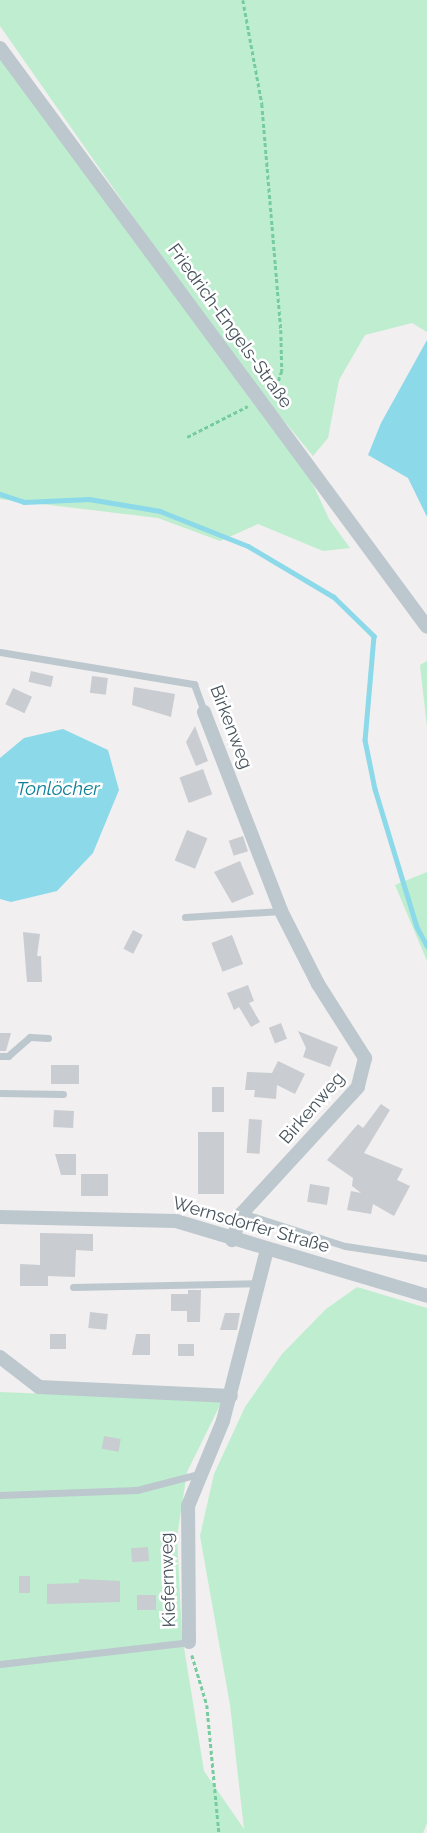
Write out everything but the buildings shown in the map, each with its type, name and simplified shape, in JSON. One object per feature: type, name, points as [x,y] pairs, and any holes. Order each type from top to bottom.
[{"type":"street","name":"Friedrich-Engels-Straße","points":[[0,48],[427,627]]},
{"type":"street","name":"Birkenweg","points":[[204,712],[281,911],[318,984],[365,1058],[365,1069],[358,1086],[328,1122],[242,1213],[232,1240]]},
{"type":"street","name":"Wernsdorfer Straße","points":[[0,1217],[158,1218],[427,1296]]},
{"type":"street","name":"Kiefernweg","points":[[189,1642],[185,1526],[198,1474],[231,1396],[267,1250]]},
{"type":"street","points":[[0,1357],[39,1387],[231,1396]]},
{"type":"lane","name":"Birkenweg","points":[[0,652],[194,684],[204,712]]},
{"type":"lane","points":[[185,917],[281,911]]},
{"type":"lane","points":[[0,1056],[8,1056],[30,1038],[48,1038]]},
{"type":"lane","points":[[0,1093],[63,1094]]},
{"type":"lane","points":[[242,1213],[345,1246],[425,1258]]},
{"type":"lane","points":[[73,1286],[138,1282],[258,1283]]},
{"type":"lane","points":[[0,1495],[137,1490],[198,1474]]},
{"type":"lane","name":"Kiefernweg","points":[[0,1664],[189,1642]]},
{"type":"path","points":[[187,437],[273,396],[280,379],[281,330],[262,104],[243,0]]},
{"type":"path","points":[[189,1642],[207,1705],[219,1833]]},
{"type":"green space","points":[[0,0],[427,0],[427,332],[412,323],[365,335],[339,380],[328,438],[313,456],[232,358],[0,26]]},
{"type":"green space","points":[[0,51],[304,465],[329,519],[350,548],[323,551],[258,524],[220,541],[158,518],[0,499]]},
{"type":"green space","points":[[427,661],[427,727],[420,665]]},
{"type":"green space","points":[[427,872],[427,961],[395,885]]},
{"type":"green space","points":[[357,1287],[427,1308],[427,1823],[423,1833],[0,1833],[0,1392],[222,1401],[187,1472],[177,1537],[182,1635],[204,1771],[244,1829],[230,1705],[200,1536],[214,1474],[245,1407],[282,1354],[326,1309]]},
{"type":"water","points":[[427,340],[427,517],[408,478],[368,455],[381,423]]},
{"type":"water","name":"Tonlöcher","points":[[63,729],[108,750],[119,790],[93,853],[57,891],[11,902],[0,899],[0,758],[24,738]]},
{"type":"waterway","points":[[0,494],[24,502],[89,499],[160,511],[248,546],[334,597],[374,636],[365,740],[375,789],[417,927],[427,946]]}]
